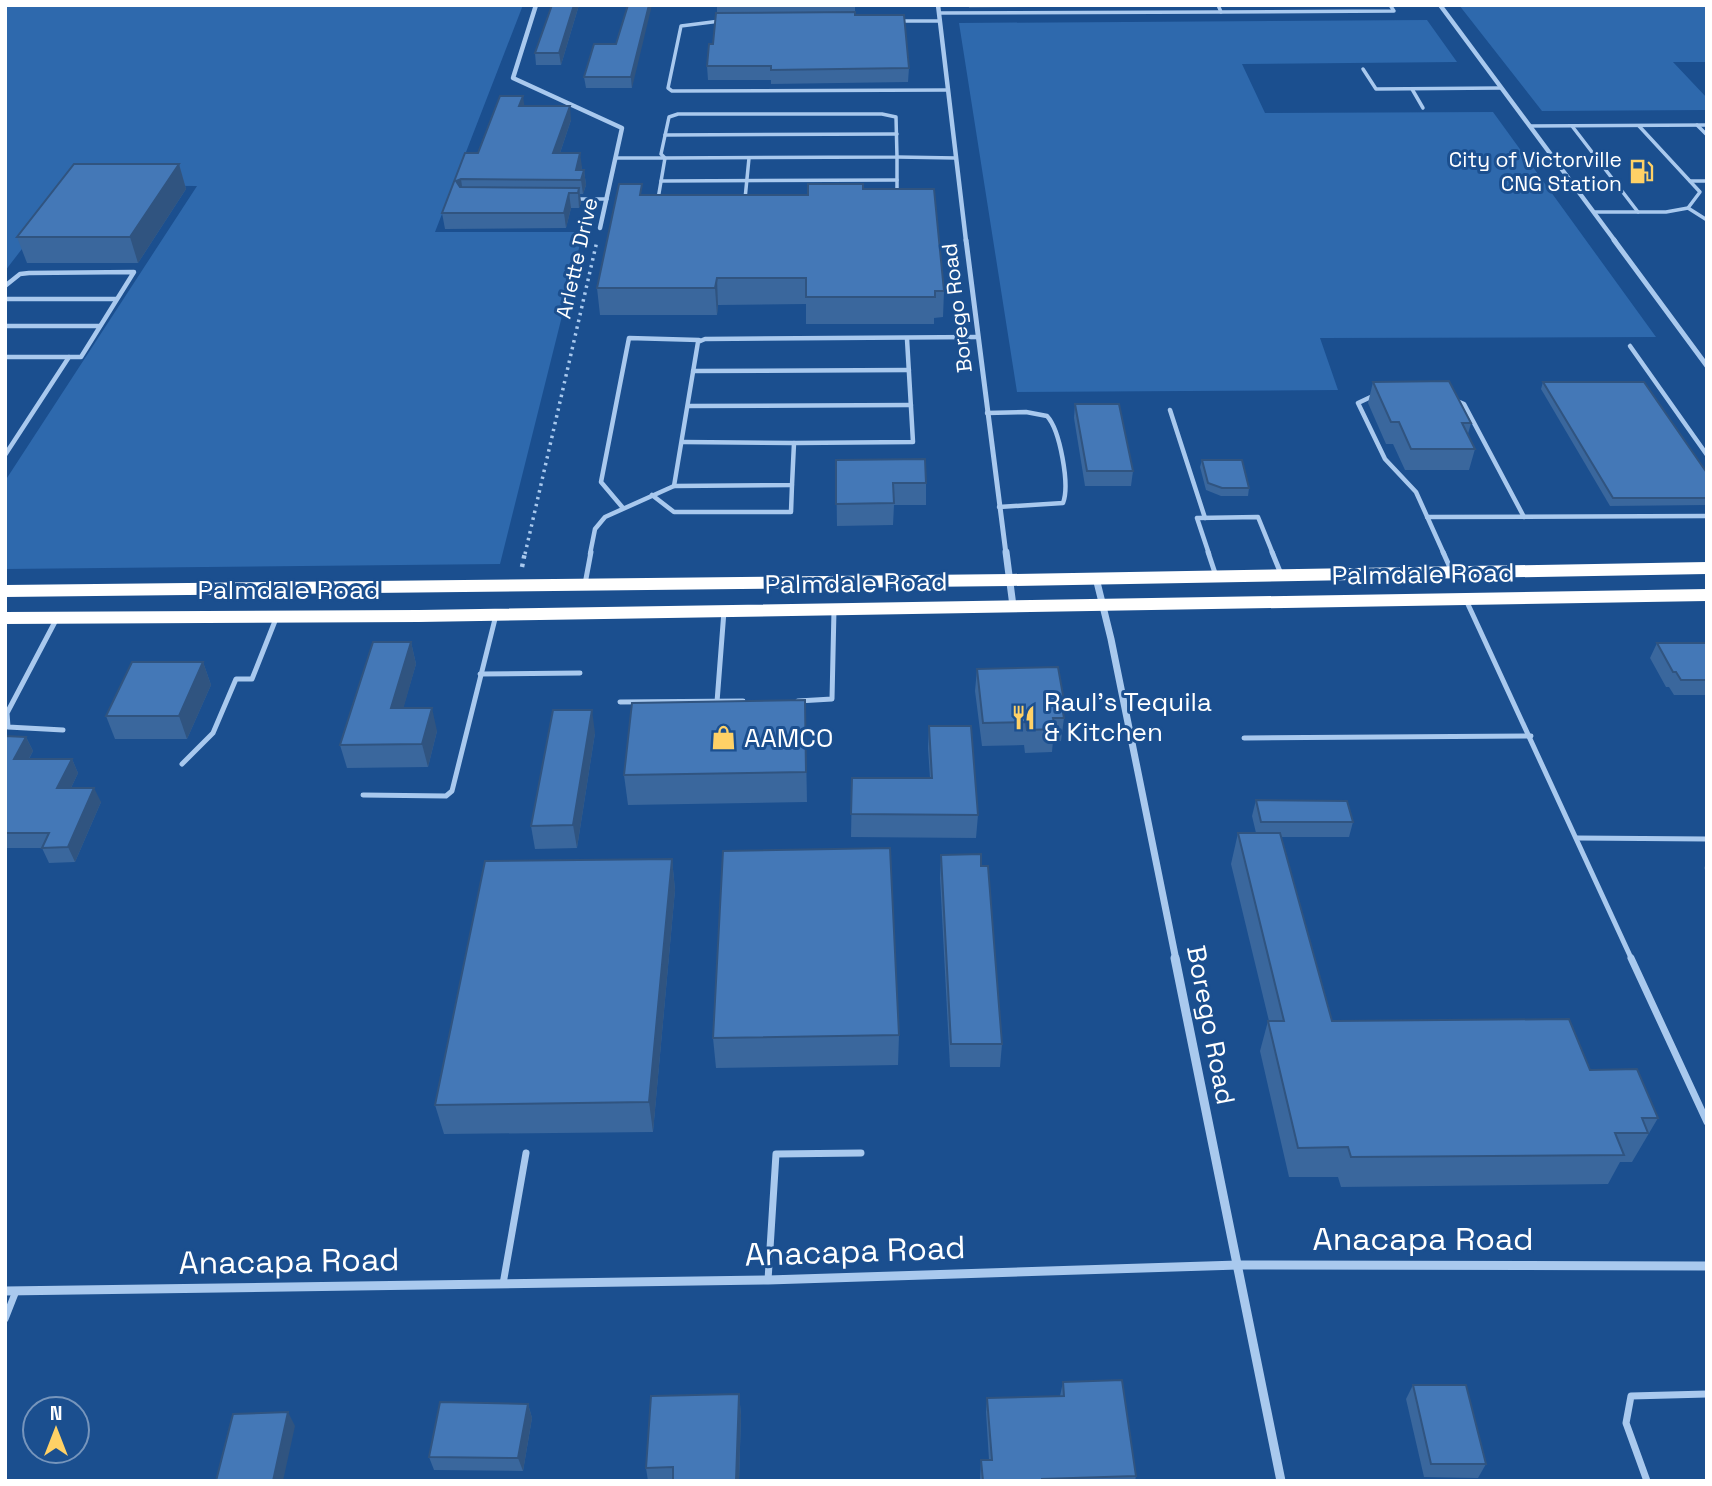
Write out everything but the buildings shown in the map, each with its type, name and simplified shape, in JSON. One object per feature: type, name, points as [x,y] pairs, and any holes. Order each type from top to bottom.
[{"type":"highway","name":"Palmdale Road","points":[[5,591],[1010,580],[1707,568]]},
{"type":"highway","name":"Palmdale Road","points":[[5,618],[496,615],[1707,595]]},
{"type":"street","name":"Arlette Drive","points":[[536,5],[513,78],[622,128],[600,228]]},
{"type":"street","name":"Borego Road","points":[[938,5],[1013,606]]},
{"type":"street","points":[[1440,5],[1707,366]]},
{"type":"street","name":"Borego Road","points":[[1096,578],[1281,1481]]},
{"type":"street","name":"Anacapa Road","points":[[11,1291],[768,1280],[1238,1265],[1707,1266]]},
{"type":"lane","points":[[1218,5],[1221,12]]},
{"type":"lane","points":[[939,13],[1394,11],[1390,5]]},
{"type":"lane","points":[[894,20],[940,21]]},
{"type":"lane","points":[[729,21],[701,21],[681,26],[668,88],[685,92],[948,90]]},
{"type":"lane","points":[[1363,69],[1382,98]]},
{"type":"lane","points":[[1376,89],[1501,89]]},
{"type":"lane","points":[[1412,89],[1423,108]]},
{"type":"lane","points":[[657,207],[665,158],[662,153],[669,117],[705,114],[882,114],[896,117],[897,204]]},
{"type":"lane","points":[[1697,125],[1707,135]]},
{"type":"lane","points":[[1530,126],[1707,125]]},
{"type":"lane","points":[[1572,126],[1638,212]]},
{"type":"lane","points":[[1639,126],[1700,192],[1688,208]]},
{"type":"lane","points":[[665,135],[897,134]]},
{"type":"lane","points":[[617,158],[956,158]]},
{"type":"lane","points":[[744,206],[749,158]]},
{"type":"lane","points":[[661,181],[897,180]]},
{"type":"lane","points":[[838,181],[838,193]]},
{"type":"lane","points":[[1690,181],[1707,181]]},
{"type":"lane","points":[[568,198],[607,199]]},
{"type":"lane","points":[[1595,212],[1666,212],[1688,208],[1707,220]]},
{"type":"lane","points":[[5,286],[20,274],[29,273],[134,272],[81,357],[5,357]]},
{"type":"lane","points":[[5,299],[116,299]]},
{"type":"lane","points":[[5,326],[100,326]]},
{"type":"lane","points":[[623,508],[601,482],[629,338],[664,337],[701,341],[978,337]]},
{"type":"lane","points":[[683,442],[913,442],[907,339]]},
{"type":"lane","points":[[674,486],[698,342],[701,341]]},
{"type":"lane","points":[[1630,346],[1707,455]]},
{"type":"lane","points":[[5,455],[69,357]]},
{"type":"lane","points":[[693,370],[909,370]]},
{"type":"lane","points":[[1385,395],[1373,395],[1358,402],[1385,459],[1416,492],[1452,572]]},
{"type":"lane","points":[[1446,395],[1464,404],[1524,517]]},
{"type":"lane","points":[[688,406],[911,405]]},
{"type":"lane","points":[[1170,410],[1205,518]]},
{"type":"lane","points":[[987,413],[1030,412],[1047,416],[1056,426],[1066,495],[1063,503],[1054,505],[999,507]]},
{"type":"lane","points":[[652,495],[674,512],[791,512],[794,443]]},
{"type":"lane","points":[[585,584],[595,529],[605,517],[623,508],[674,486],[792,485]]},
{"type":"lane","points":[[1427,517],[1707,516]]},
{"type":"lane","points":[[1216,576],[1197,518],[1258,517],[1281,575]]},
{"type":"lane","points":[[1466,600],[1707,1122]]},
{"type":"lane","points":[[786,701],[832,699],[834,609]]},
{"type":"lane","points":[[717,702],[724,611]]},
{"type":"lane","points":[[363,795],[449,794],[496,615]]},
{"type":"lane","points":[[182,764],[213,733],[236,679],[253,678],[277,616]]},
{"type":"lane","points":[[57,618],[7,713],[8,727],[63,730]]},
{"type":"lane","points":[[480,674],[580,673]]},
{"type":"lane","points":[[620,702],[745,701]]},
{"type":"lane","points":[[1244,738],[1531,736]]},
{"type":"lane","points":[[1577,838],[1707,839]]},
{"type":"lane","points":[[503,1284],[526,1153]]},
{"type":"lane","points":[[768,1280],[775,1154],[860,1153]]},
{"type":"lane","points":[[5,1319],[11,1291]]},
{"type":"lane","points":[[1647,1481],[1626,1423],[1631,1396],[1707,1394]]},
{"type":"path","name":"Arlette Drive","points":[[518,585],[600,228]]},
{"type":"shaded area","points":[[5,5],[523,5],[435,232],[583,232],[500,564],[5,569],[5,481],[197,186],[71,185],[5,271]]},
{"type":"shaded area","points":[[1459,5],[1707,5],[1707,62],[1673,62],[1707,98],[1707,110],[1542,111]]},
{"type":"shaded area","points":[[1427,20],[1457,62],[1242,64],[1265,113],[1493,112],[1656,337],[1320,338],[1338,390],[1017,392],[959,23]]},
{"type":"place","name":"City of Victorville CNG Station","points":[[1642,172]]},
{"type":"place","name":"Raul's Tequila & Kitchen","points":[[1024,717]]},
{"type":"place","name":"AAMCO","points":[[724,738]]}]
